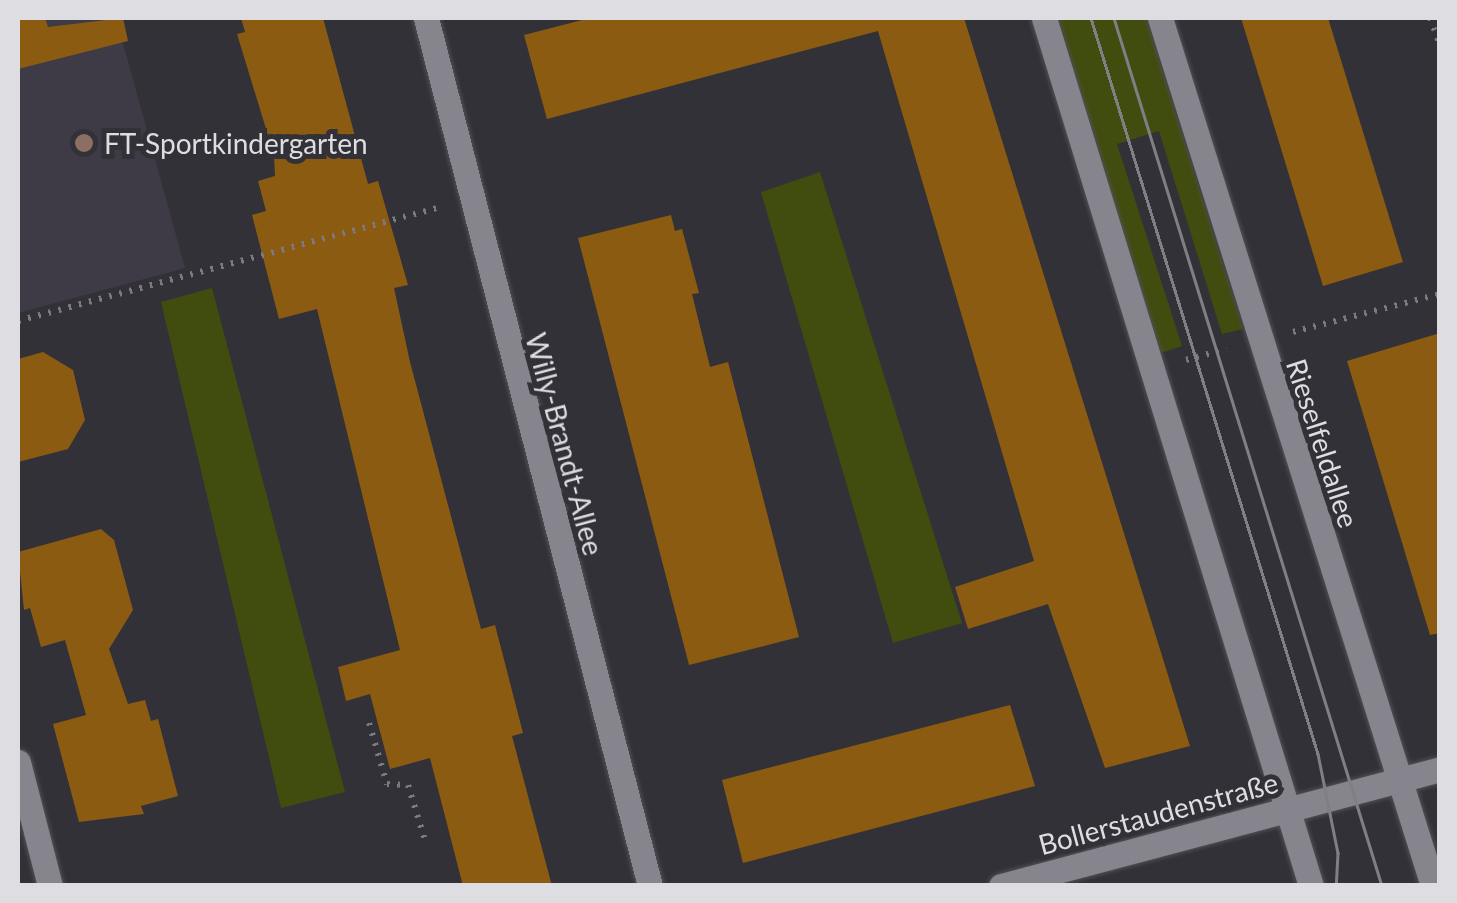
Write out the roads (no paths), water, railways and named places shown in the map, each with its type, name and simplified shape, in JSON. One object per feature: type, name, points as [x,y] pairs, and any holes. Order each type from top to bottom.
[{"type":"street","name":"Willy-Brandt-Allee","points":[[426,18],[468,200],[650,886]]},
{"type":"street","points":[[1044,18],[1311,886]]},
{"type":"street","name":"Rieselfeldallee","points":[[1160,18],[1433,886]]},
{"type":"street","points":[[18,762],[50,886]]},
{"type":"street","name":"Bollerstaudenstraße","points":[[1001,886],[1440,769]]},
{"type":"tram line","points":[[1091,18],[1318,754],[1338,853],[1336,886]]},
{"type":"tram line","points":[[1114,18],[1382,886]]},
{"type":"place","name":"FT-Sportkindergarten","points":[[84,143]]}]
